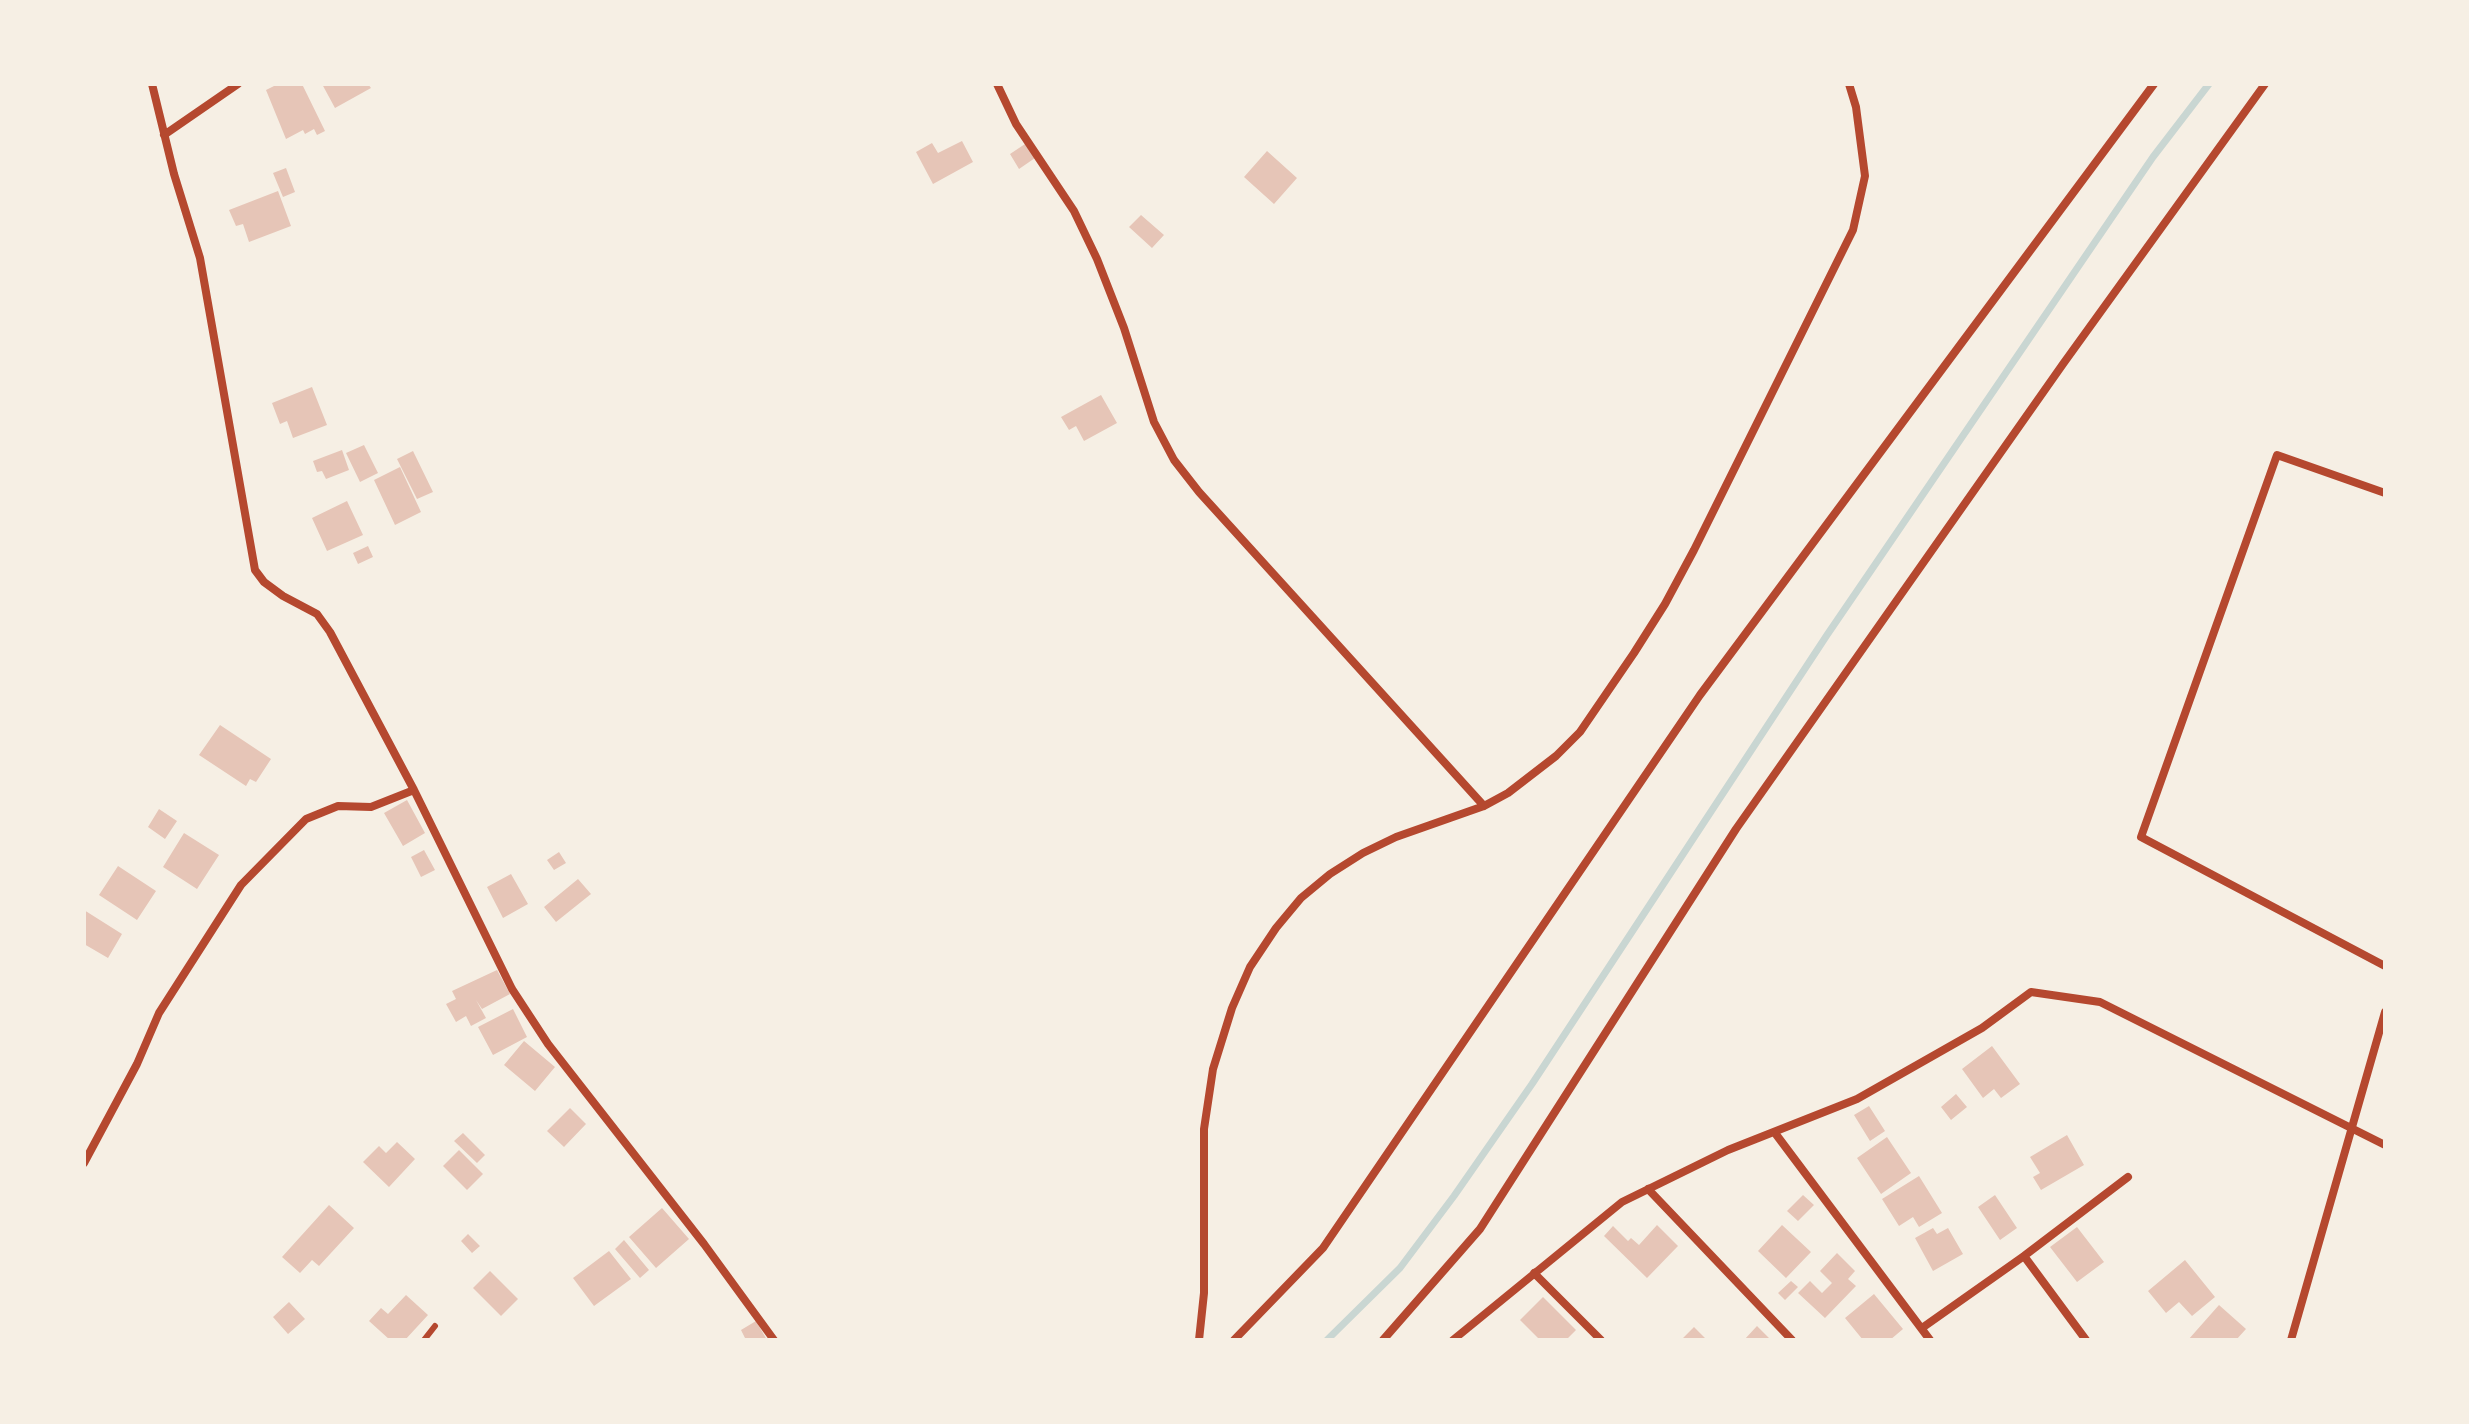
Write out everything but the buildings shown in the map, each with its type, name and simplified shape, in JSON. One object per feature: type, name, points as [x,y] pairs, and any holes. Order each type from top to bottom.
[{"type":"street","points":[[152,84],[200,258],[255,570],[264,582],[283,596],[317,614],[330,632],[414,790],[512,989],[548,1044],[704,1244],[774,1340]]},
{"type":"street","points":[[164,135],[238,84]]},
{"type":"street","points":[[997,84],[1016,124],[1074,211],[1097,259],[1124,328],[1154,422],[1174,460],[1199,492],[1484,806]]},
{"type":"street","points":[[1199,1340],[1204,1293],[1204,1129],[1213,1069],[1232,1008],[1250,967],[1293,908],[1330,874],[1396,837],[1484,806],[1529,777],[1580,732],[1665,604],[1853,230],[1865,176],[1856,107],[1849,84]]},
{"type":"street","points":[[1234,1340],[1323,1248],[1700,695],[2154,84]]},
{"type":"street","points":[[1383,1340],[1480,1229],[1736,829],[2054,376],[2265,84]]},
{"type":"street","points":[[2385,493],[2277,455],[2141,837],[2385,966]]},
{"type":"street","points":[[84,1163],[137,1064],[159,1013],[241,885],[306,819],[338,806],[371,807],[414,790]]},
{"type":"street","points":[[1453,1340],[1622,1202],[1728,1150],[1857,1099],[1982,1028],[2031,992],[2100,1002],[2385,1145]]},
{"type":"street","points":[[2291,1340],[2385,1012]]},
{"type":"street","points":[[1775,1133],[1930,1340]]},
{"type":"street","points":[[1922,1328],[2128,1177]]},
{"type":"street","points":[[1648,1189],[1792,1340]]},
{"type":"street","points":[[2024,1256],[2086,1340]]},
{"type":"street","points":[[1534,1273],[1601,1340]]},
{"type":"lane","points":[[424,1340],[435,1326]]},
{"type":"waterway","points":[[1327,1340],[1400,1268],[1454,1196],[1532,1084],[1827,635],[2153,157],[2209,84]]}]
